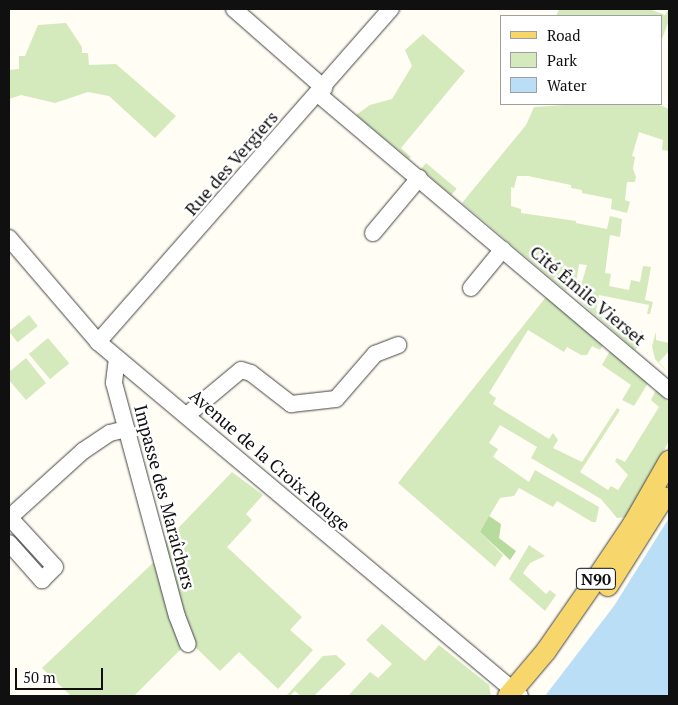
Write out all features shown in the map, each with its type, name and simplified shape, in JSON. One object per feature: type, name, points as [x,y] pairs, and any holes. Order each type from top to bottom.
[{"type":"main road","name":"N90","points":[[517,695],[634,524],[669,461]]},
{"type":"main road","name":"N90","points":[[517,695],[626,560],[669,487]]},
{"type":"street","name":"Cité Émile Vierset","points":[[234,9],[321,91],[419,178],[669,391]]},
{"type":"street","name":"Rue des Vergiers","points":[[98,342],[321,91],[391,9]]},
{"type":"street","points":[[373,233],[419,178]]},
{"type":"street","name":"Avenue de la Croix-Rouge","points":[[9,238],[98,342],[517,695]]},
{"type":"street","name":"Cité Émile Vierset","points":[[471,288],[503,249]]},
{"type":"street","points":[[187,416],[241,370],[251,373],[292,404],[336,399],[375,354],[398,346]]},
{"type":"street","name":"Impasse des Maraîchers","points":[[118,358],[114,383],[177,616],[188,644]]},
{"type":"street","points":[[9,543],[42,580],[55,567],[9,518],[83,451],[110,433],[126,429]]},
{"type":"green space","points":[[559,9],[650,9],[665,15],[669,9],[669,20],[663,36],[663,15],[556,15]]},
{"type":"green space","points":[[66,23],[82,47],[82,53],[88,53],[89,65],[116,64],[176,116],[155,138],[109,96],[88,92],[55,103],[21,95],[9,99],[9,70],[19,69],[19,56],[25,56],[38,25]]},
{"type":"green space","points":[[423,34],[465,71],[401,148],[411,157],[409,159],[356,115],[370,105],[392,99],[412,66],[405,50]]},
{"type":"green space","points":[[565,105],[659,105],[669,109],[669,151],[662,150],[663,140],[639,132],[632,156],[635,157],[633,169],[636,177],[635,182],[627,182],[625,200],[630,202],[627,213],[611,209],[612,199],[582,193],[582,190],[571,188],[571,185],[528,176],[517,176],[514,188],[511,187],[511,206],[521,209],[521,213],[576,221],[576,223],[607,229],[610,216],[622,219],[620,237],[610,235],[605,273],[611,274],[609,286],[629,290],[631,280],[640,282],[643,266],[651,267],[645,300],[653,302],[650,314],[647,314],[649,305],[599,295],[596,311],[614,326],[627,326],[626,335],[639,337],[642,329],[641,344],[635,350],[577,299],[587,265],[579,264],[576,283],[566,291],[462,203],[526,125],[534,107]]},
{"type":"green space","points":[[426,163],[457,189],[451,195],[421,169]]},
{"type":"green space","points":[[546,297],[603,345],[600,350],[592,346],[587,355],[581,355],[567,347],[564,352],[528,330],[489,393],[496,398],[493,404],[549,439],[553,433],[558,440],[553,448],[582,462],[617,408],[620,410],[580,472],[608,490],[611,486],[618,490],[628,475],[615,461],[617,458],[625,462],[659,407],[651,400],[656,390],[669,403],[669,440],[651,478],[628,517],[617,518],[601,499],[531,458],[537,447],[500,425],[489,443],[498,449],[493,457],[529,482],[535,470],[599,507],[596,522],[592,522],[557,501],[553,507],[519,488],[514,496],[500,498],[480,532],[503,555],[495,567],[398,483]]},
{"type":"green space","points":[[29,315],[38,326],[18,342],[9,331]]},
{"type":"green space","points":[[656,332],[656,340],[669,343],[669,351],[659,362],[669,374],[655,359],[652,346]]},
{"type":"green space","points":[[48,338],[69,363],[50,379],[29,354]]},
{"type":"green space","points":[[610,351],[648,383],[634,406],[622,400],[631,385],[602,365]]},
{"type":"green space","points":[[26,358],[46,383],[26,400],[9,380],[9,372]]},
{"type":"green space","points":[[232,472],[263,495],[246,514],[252,520],[227,547],[302,617],[290,630],[313,650],[278,689],[239,652],[220,671],[192,644],[162,545]]},
{"type":"green space","points":[[489,516],[501,524],[499,538],[516,551],[510,560],[480,532]]},
{"type":"green space","points":[[529,545],[545,556],[530,563],[523,573],[546,594],[550,590],[556,595],[545,611],[509,579]]},
{"type":"green space","points":[[155,561],[184,646],[134,696],[71,696],[42,668]]},
{"type":"green space","points":[[382,624],[425,661],[439,645],[489,685],[491,696],[348,696],[370,672],[378,678],[392,664],[366,640]]},
{"type":"green space","points":[[336,655],[346,664],[314,696],[301,696],[295,691],[290,696],[287,695],[323,656]]},
{"type":"water","points":[[669,518],[669,696],[545,696],[614,606]]}]
